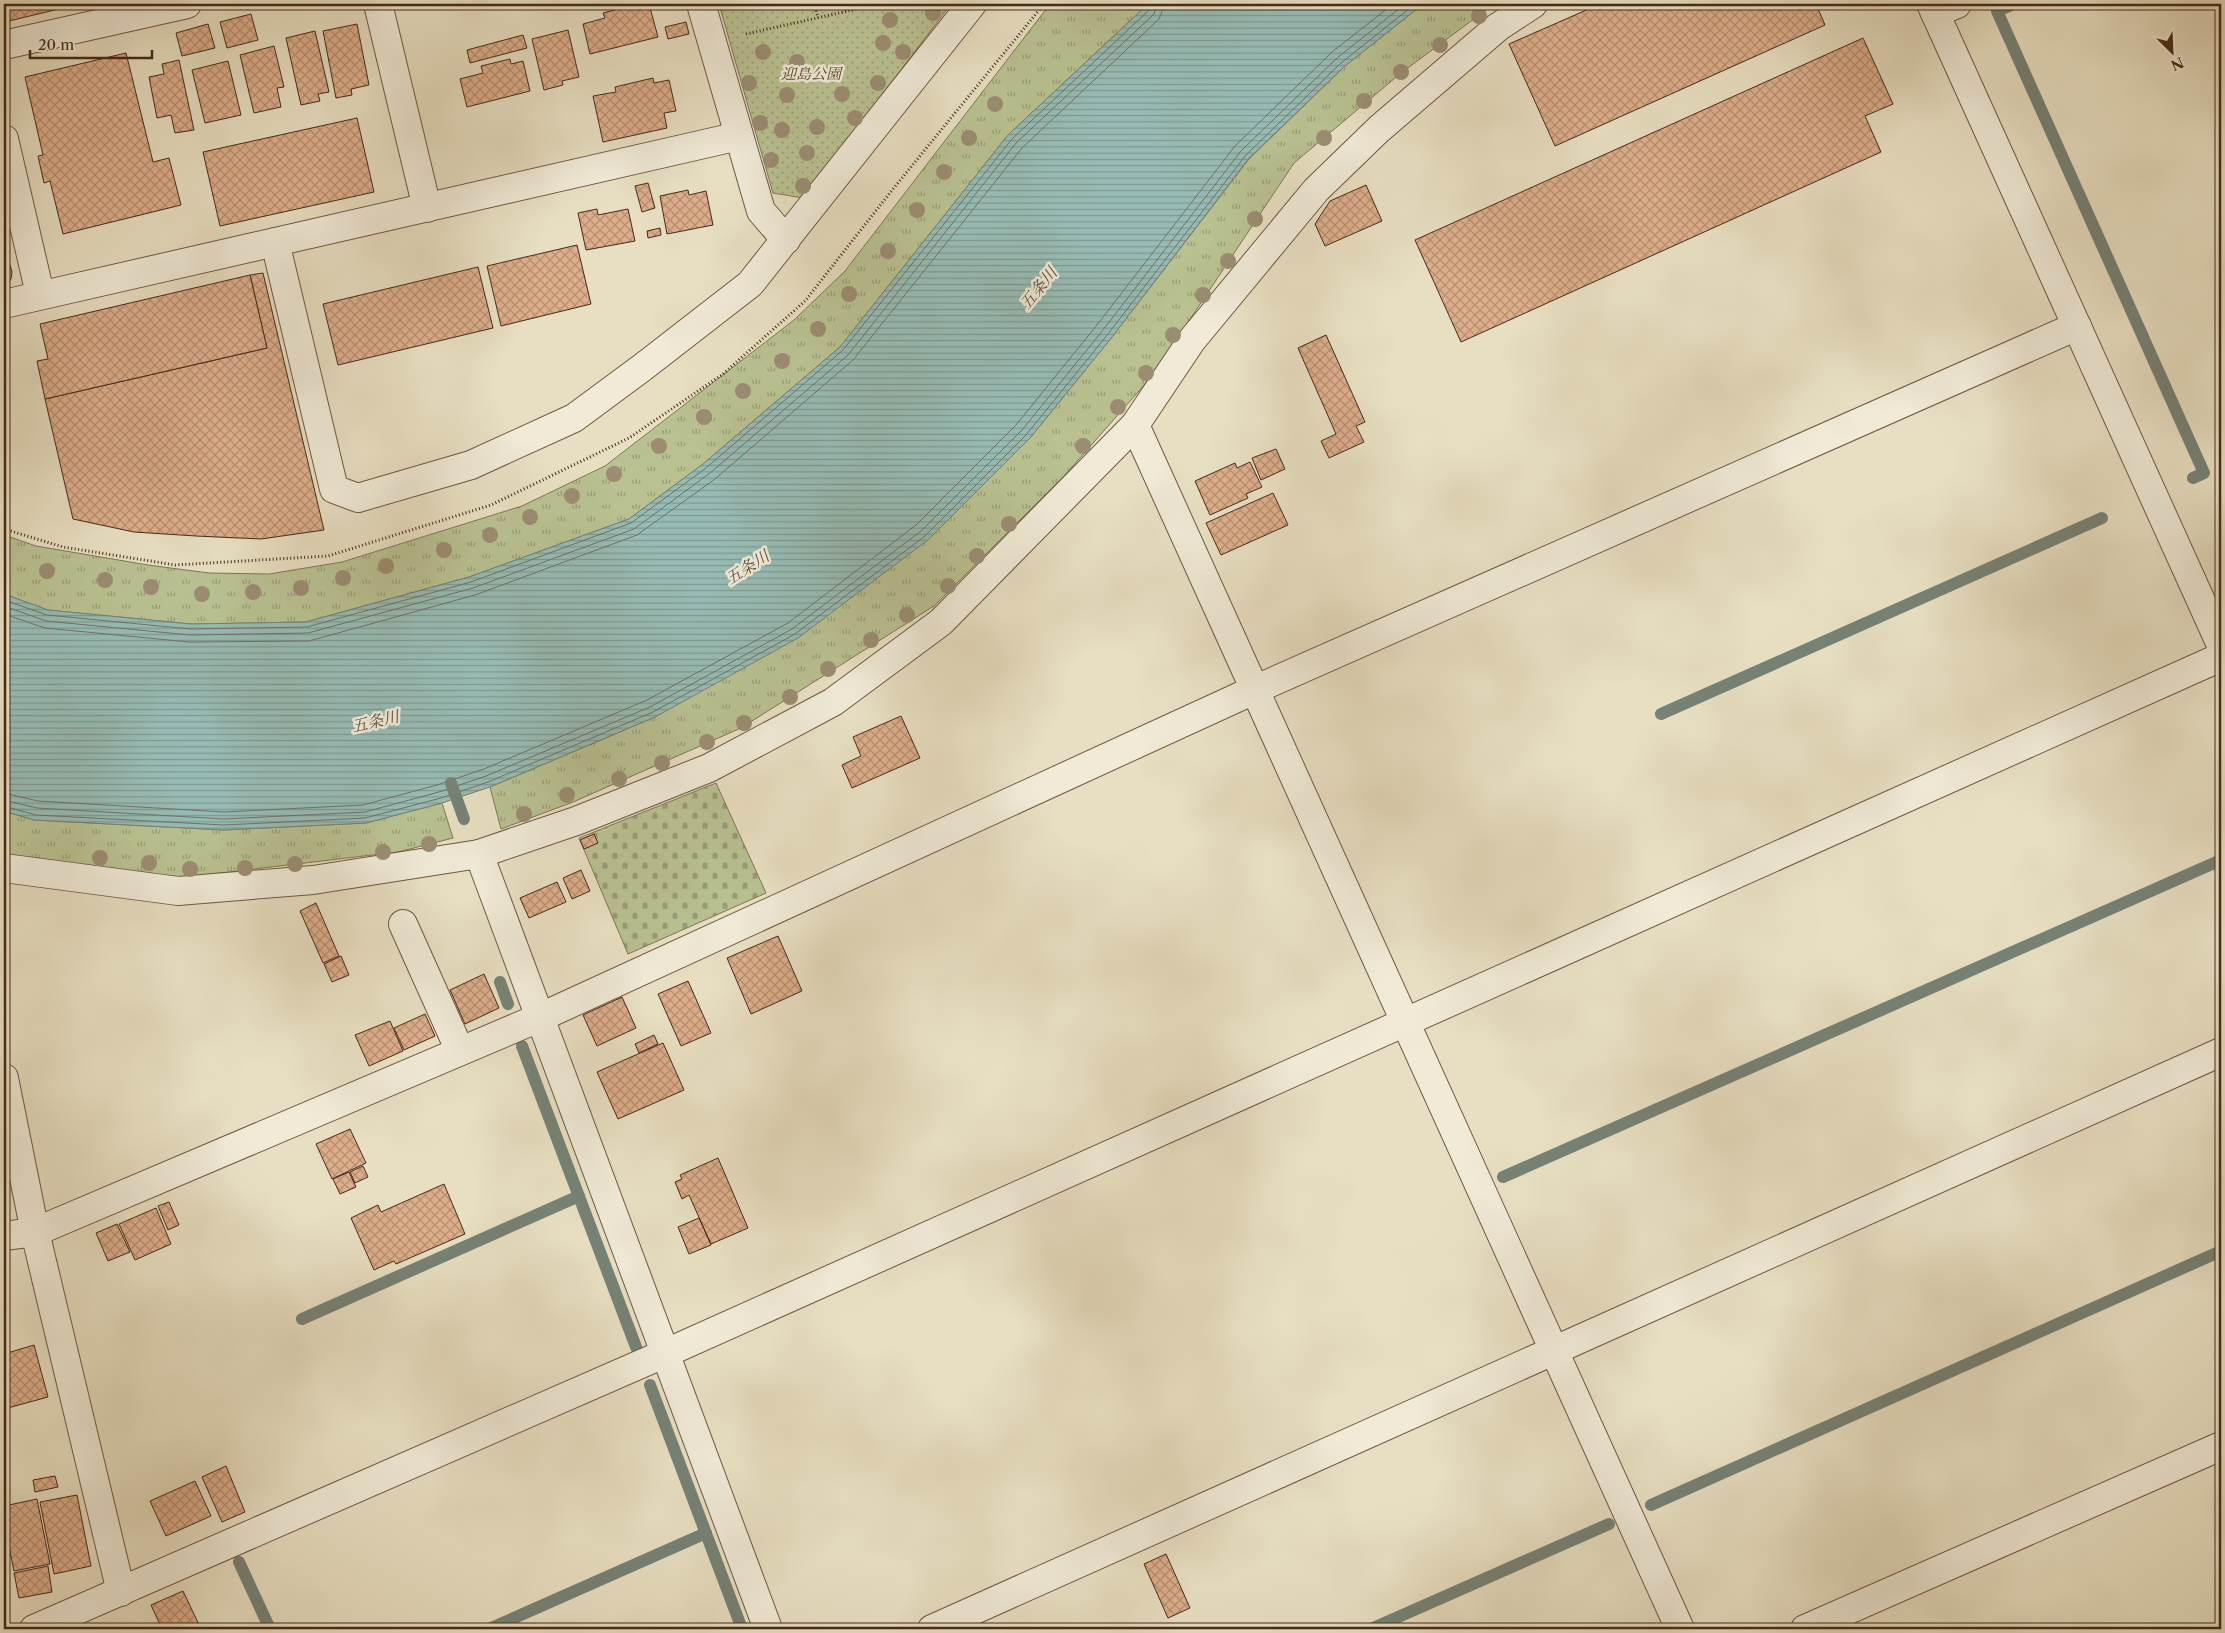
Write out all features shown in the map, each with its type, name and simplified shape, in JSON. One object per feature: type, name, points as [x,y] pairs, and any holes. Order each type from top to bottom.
[{"type":"street","points":[[4,45],[187,4]]},
{"type":"street","points":[[378,4],[427,208]]},
{"type":"street","points":[[701,4],[761,211],[786,240]]},
{"type":"street","points":[[275,242],[334,489],[358,498],[471,465],[574,418],[750,284],[972,4]]},
{"type":"street","points":[[4,868],[178,891],[313,880],[479,854],[576,821],[709,768],[833,702],[941,622],[1135,425],[1192,340],[1316,190],[1379,129],[1423,91],[1498,27],[1533,4]]},
{"type":"street","points":[[1941,7],[2077,326],[2221,645]]},
{"type":"street","points":[[4,304],[40,294],[739,136]]},
{"type":"street","points":[[4,139],[40,294]]},
{"type":"street","points":[[4,1236],[34,1232],[541,1017],[1254,690],[2077,326]]},
{"type":"street","points":[[1135,425],[1680,1629]]},
{"type":"street","points":[[34,1629],[666,1353],[1404,1021],[2221,657]]},
{"type":"street","points":[[479,854],[768,1629]]},
{"type":"street","points":[[403,924],[460,1051]]},
{"type":"street","points":[[932,1629],[2221,1052]]},
{"type":"street","points":[[4,1078],[34,1232],[121,1592]]},
{"type":"street","points":[[1805,1629],[2221,1446]]},
{"type":"path","points":[[814,4],[818,17]]},
{"type":"path","points":[[712,42],[879,4]]},
{"type":"green space","name":"迎島公園","points":[[719,4],[951,4],[803,198],[773,193]]},
{"type":"green space","points":[[1050,4],[1148,4],[1008,135],[840,347],[703,464],[629,519],[469,577],[306,622],[191,624],[47,610],[4,594],[4,535],[36,546],[148,565],[209,573],[269,574],[342,562],[522,506],[605,466],[794,320],[845,271]]},
{"type":"green space","points":[[1423,4],[1494,4],[1401,73],[1294,163],[1153,375],[1065,475],[934,606],[741,728],[573,802],[501,829],[490,787],[655,717],[1030,438],[1112,337],[1249,159],[1345,66]]},
{"type":"green space","points":[[716,783],[766,893],[628,954],[579,838]]},
{"type":"green space","points":[[442,803],[453,838],[398,852],[178,878],[4,859],[4,811],[34,820],[224,830],[366,823]]},
{"type":"water","name":"五条川","points":[[1148,4],[1423,4],[1345,66],[1249,158],[1112,337],[1030,438],[929,539],[798,638],[655,717],[490,787],[442,803],[366,823],[224,830],[34,820],[4,811],[4,594],[48,610],[191,624],[306,622],[469,577],[629,519],[703,464],[840,347],[1008,135]]},
{"type":"building","points":[[5,4],[66,4],[67,7],[9,21]]},
{"type":"building","points":[[637,4],[649,4],[658,37],[590,54],[583,24],[605,18],[603,13]]},
{"type":"building","points":[[1600,4],[1816,4],[1825,25],[1555,146],[1509,44]]},
{"type":"building","points":[[251,14],[258,40],[227,48],[220,22]]},
{"type":"building","points":[[686,22],[689,34],[668,39],[665,27]]},
{"type":"building","points":[[208,24],[215,48],[182,56],[176,33]]},
{"type":"building","points":[[357,24],[369,85],[351,89],[352,95],[336,98],[323,31]]},
{"type":"building","points":[[568,30],[579,77],[562,81],[563,85],[544,90],[532,39]]},
{"type":"building","points":[[315,31],[329,92],[318,94],[320,101],[301,105],[286,38]]},
{"type":"building","points":[[523,35],[527,48],[470,63],[467,50]]},
{"type":"building","points":[[1863,38],[1893,104],[1865,116],[1881,152],[1461,342],[1415,240]]},
{"type":"building","points":[[274,46],[284,87],[277,88],[281,107],[254,113],[240,55]]},
{"type":"building","points":[[126,53],[153,162],[169,158],[181,205],[63,234],[50,181],[44,183],[38,156],[43,155],[25,77]]},
{"type":"building","points":[[510,59],[511,64],[523,61],[530,91],[467,107],[460,79],[483,73],[481,66]]},
{"type":"building","points":[[179,60],[194,130],[175,133],[171,115],[157,118],[149,77],[164,74],[162,64]]},
{"type":"building","points":[[228,61],[241,115],[205,123],[192,70]]},
{"type":"building","points":[[653,78],[654,83],[669,80],[676,111],[664,113],[667,128],[603,142],[593,96],[616,92],[615,87]]},
{"type":"building","points":[[357,118],[374,192],[220,226],[203,152]]},
{"type":"building","points":[[648,183],[655,208],[642,212],[635,186]]},
{"type":"building","points":[[1366,185],[1382,221],[1325,246],[1315,224],[1330,201]]},
{"type":"building","points":[[688,190],[689,195],[706,191],[713,225],[667,234],[660,196]]},
{"type":"building","points":[[597,209],[598,215],[628,209],[635,241],[586,250],[578,213]]},
{"type":"building","points":[[660,228],[661,235],[648,238],[647,231]]},
{"type":"building","points":[[577,245],[591,304],[501,326],[487,266]]},
{"type":"building","points":[[4,257],[10,265],[12,272],[11,279],[4,288]]},
{"type":"building","points":[[478,267],[493,328],[338,365],[323,304]]},
{"type":"building","points":[[263,273],[324,530],[261,539],[134,532],[73,519],[45,399],[267,348],[250,275]]},
{"type":"building","points":[[250,275],[267,348],[45,399],[37,361],[48,359],[40,324]]},
{"type":"building","points":[[1326,335],[1365,422],[1356,426],[1364,442],[1329,458],[1321,441],[1336,434],[1298,348]]},
{"type":"building","points":[[1276,449],[1285,469],[1261,480],[1252,458]]},
{"type":"building","points":[[1250,462],[1262,487],[1246,494],[1248,498],[1210,515],[1195,481],[1235,463],[1237,468]]},
{"type":"building","points":[[1273,493],[1288,525],[1221,555],[1206,523]]},
{"type":"building","points":[[901,716],[920,758],[852,788],[842,765],[861,756],[853,737]]},
{"type":"building","points":[[594,834],[598,843],[584,849],[580,840]]},
{"type":"building","points":[[581,870],[590,891],[572,899],[563,878]]},
{"type":"building","points":[[557,882],[566,902],[529,918],[520,898]]},
{"type":"building","points":[[316,903],[339,956],[323,963],[300,911]]},
{"type":"building","points":[[778,936],[802,991],[751,1014],[727,958]]},
{"type":"building","points":[[341,956],[349,975],[332,982],[324,964]]},
{"type":"building","points":[[484,974],[499,1008],[465,1024],[450,990]]},
{"type":"building","points":[[688,981],[711,1033],[681,1046],[658,994]]},
{"type":"building","points":[[622,997],[636,1028],[597,1046],[583,1015]]},
{"type":"building","points":[[425,1014],[435,1036],[404,1050],[394,1028]]},
{"type":"building","points":[[390,1021],[403,1051],[369,1066],[355,1035]]},
{"type":"building","points":[[654,1035],[658,1044],[639,1053],[635,1044]]},
{"type":"building","points":[[663,1043],[684,1090],[618,1119],[597,1072]]},
{"type":"building","points":[[350,1129],[366,1163],[332,1179],[316,1144]]},
{"type":"building","points":[[718,1158],[748,1228],[711,1244],[689,1195],[682,1199],[675,1182],[682,1179],[680,1175]]},
{"type":"building","points":[[363,1166],[368,1177],[355,1183],[350,1172]]},
{"type":"building","points":[[349,1172],[356,1187],[340,1194],[333,1179]]},
{"type":"building","points":[[444,1184],[465,1234],[396,1264],[394,1261],[374,1270],[351,1218],[378,1205],[381,1212]]},
{"type":"building","points":[[169,1202],[179,1225],[168,1230],[158,1206]]},
{"type":"building","points":[[156,1208],[171,1244],[135,1260],[119,1224]]},
{"type":"building","points":[[699,1218],[711,1245],[689,1254],[678,1227]]},
{"type":"building","points":[[117,1224],[130,1252],[108,1261],[96,1233]]},
{"type":"building","points":[[34,1345],[48,1397],[4,1409],[4,1354]]},
{"type":"building","points":[[226,1466],[245,1512],[222,1522],[202,1477]]},
{"type":"building","points":[[55,1476],[58,1487],[35,1492],[33,1480]]},
{"type":"building","points":[[195,1481],[211,1516],[166,1536],[150,1501]]},
{"type":"building","points":[[77,1495],[91,1566],[54,1574],[40,1502]]},
{"type":"building","points":[[37,1499],[50,1564],[14,1571],[4,1523],[4,1506]]},
{"type":"building","points":[[1166,1554],[1190,1608],[1168,1618],[1144,1564]]},
{"type":"building","points":[[48,1566],[52,1592],[19,1598],[14,1573]]},
{"type":"building","points":[[183,1591],[201,1629],[162,1629],[151,1605]]},
{"type":"waterway","points":[[2014,4],[1997,11],[2204,473],[2193,478]]},
{"type":"waterway","points":[[1661,714],[2102,518]]},
{"type":"waterway","points":[[451,783],[464,819]]},
{"type":"waterway","points":[[1503,1177],[2221,860]]},
{"type":"waterway","points":[[500,982],[508,1004]]},
{"type":"waterway","points":[[522,1046],[636,1347]]},
{"type":"waterway","points":[[302,1319],[579,1196]]},
{"type":"waterway","points":[[1651,1505],[2221,1251]]},
{"type":"waterway","points":[[650,1385],[742,1629]]},
{"type":"waterway","points":[[1371,1629],[1609,1524]]},
{"type":"waterway","points":[[489,1629],[706,1533]]},
{"type":"waterway","points":[[239,1562],[270,1629]]}]
